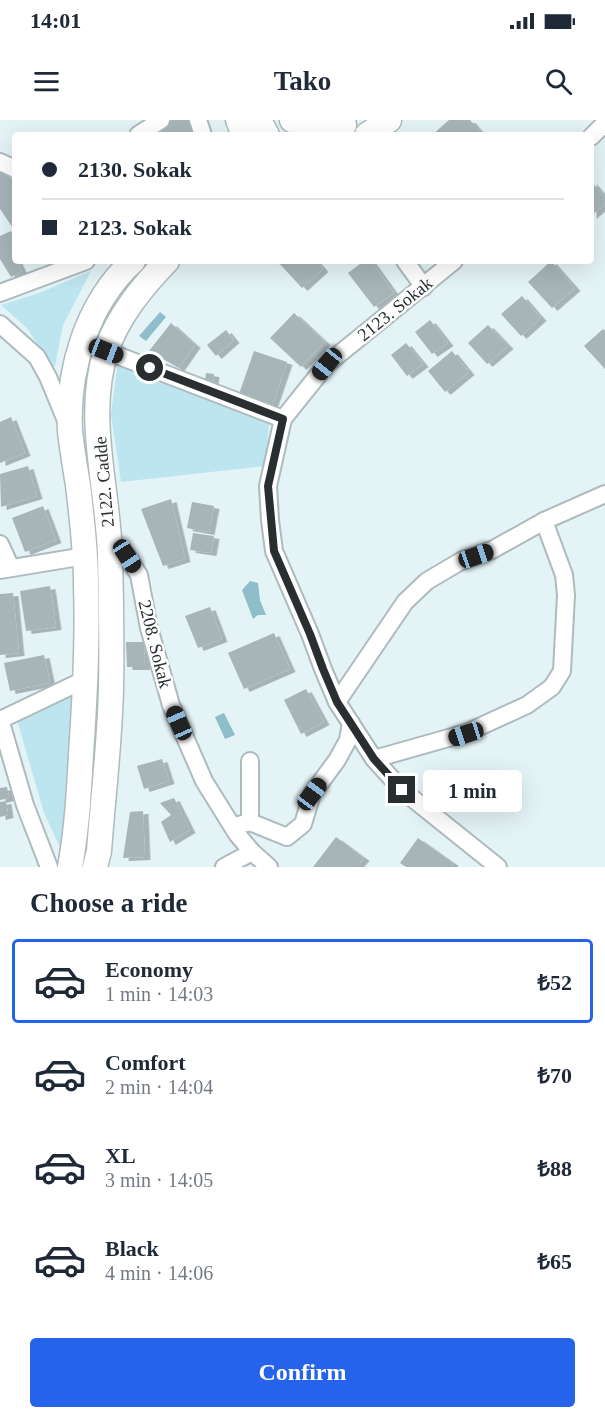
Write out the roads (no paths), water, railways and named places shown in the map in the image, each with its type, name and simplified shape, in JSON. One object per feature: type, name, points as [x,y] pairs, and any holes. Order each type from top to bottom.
[{"type":"highway","points":[[292,120],[314,131],[340,127]]},
{"type":"highway","points":[[371,132],[389,120]]},
{"type":"highway","name":"2122. Cadde","points":[[70,867],[77,829],[86,679],[87,612],[81,510],[70,430],[72,391],[77,357],[86,328],[120,272],[129,264]]},
{"type":"highway","name":"2122. Cadde","points":[[95,867],[99,851],[111,688],[110,552],[97,406],[106,351],[116,327],[141,288],[164,264]]},
{"type":"street","points":[[143,132],[161,120]]},
{"type":"street","points":[[2,287],[76,264]]},
{"type":"street","points":[[407,264],[424,286]]},
{"type":"street","name":"2123. Sokak","points":[[450,264],[327,364],[283,419],[268,486],[274,551],[337,702],[374,759],[402,790],[498,867]]},
{"type":"street","points":[[0,324],[37,357],[70,430]]},
{"type":"street","points":[[106,351],[283,419]]},
{"type":"street","points":[[337,702],[405,603],[427,581],[461,561],[492,550],[544,521],[605,494]]},
{"type":"street","points":[[374,759],[466,734],[527,705],[552,687],[562,671],[566,595],[564,575],[544,521]]},
{"type":"street","points":[[0,544],[5,569],[85,556]]},
{"type":"street","name":"2208. Sokak","points":[[110,552],[127,556],[139,575],[149,628],[171,705],[204,781],[232,827],[252,852],[269,867]]},
{"type":"street","points":[[49,867],[26,805],[0,719],[86,679]]},
{"type":"street","points":[[232,827],[250,822],[287,837],[303,824],[312,794],[337,760],[348,740],[351,723]]},
{"type":"street","points":[[250,761],[250,822]]},
{"type":"street","points":[[225,867],[252,852]]}]
